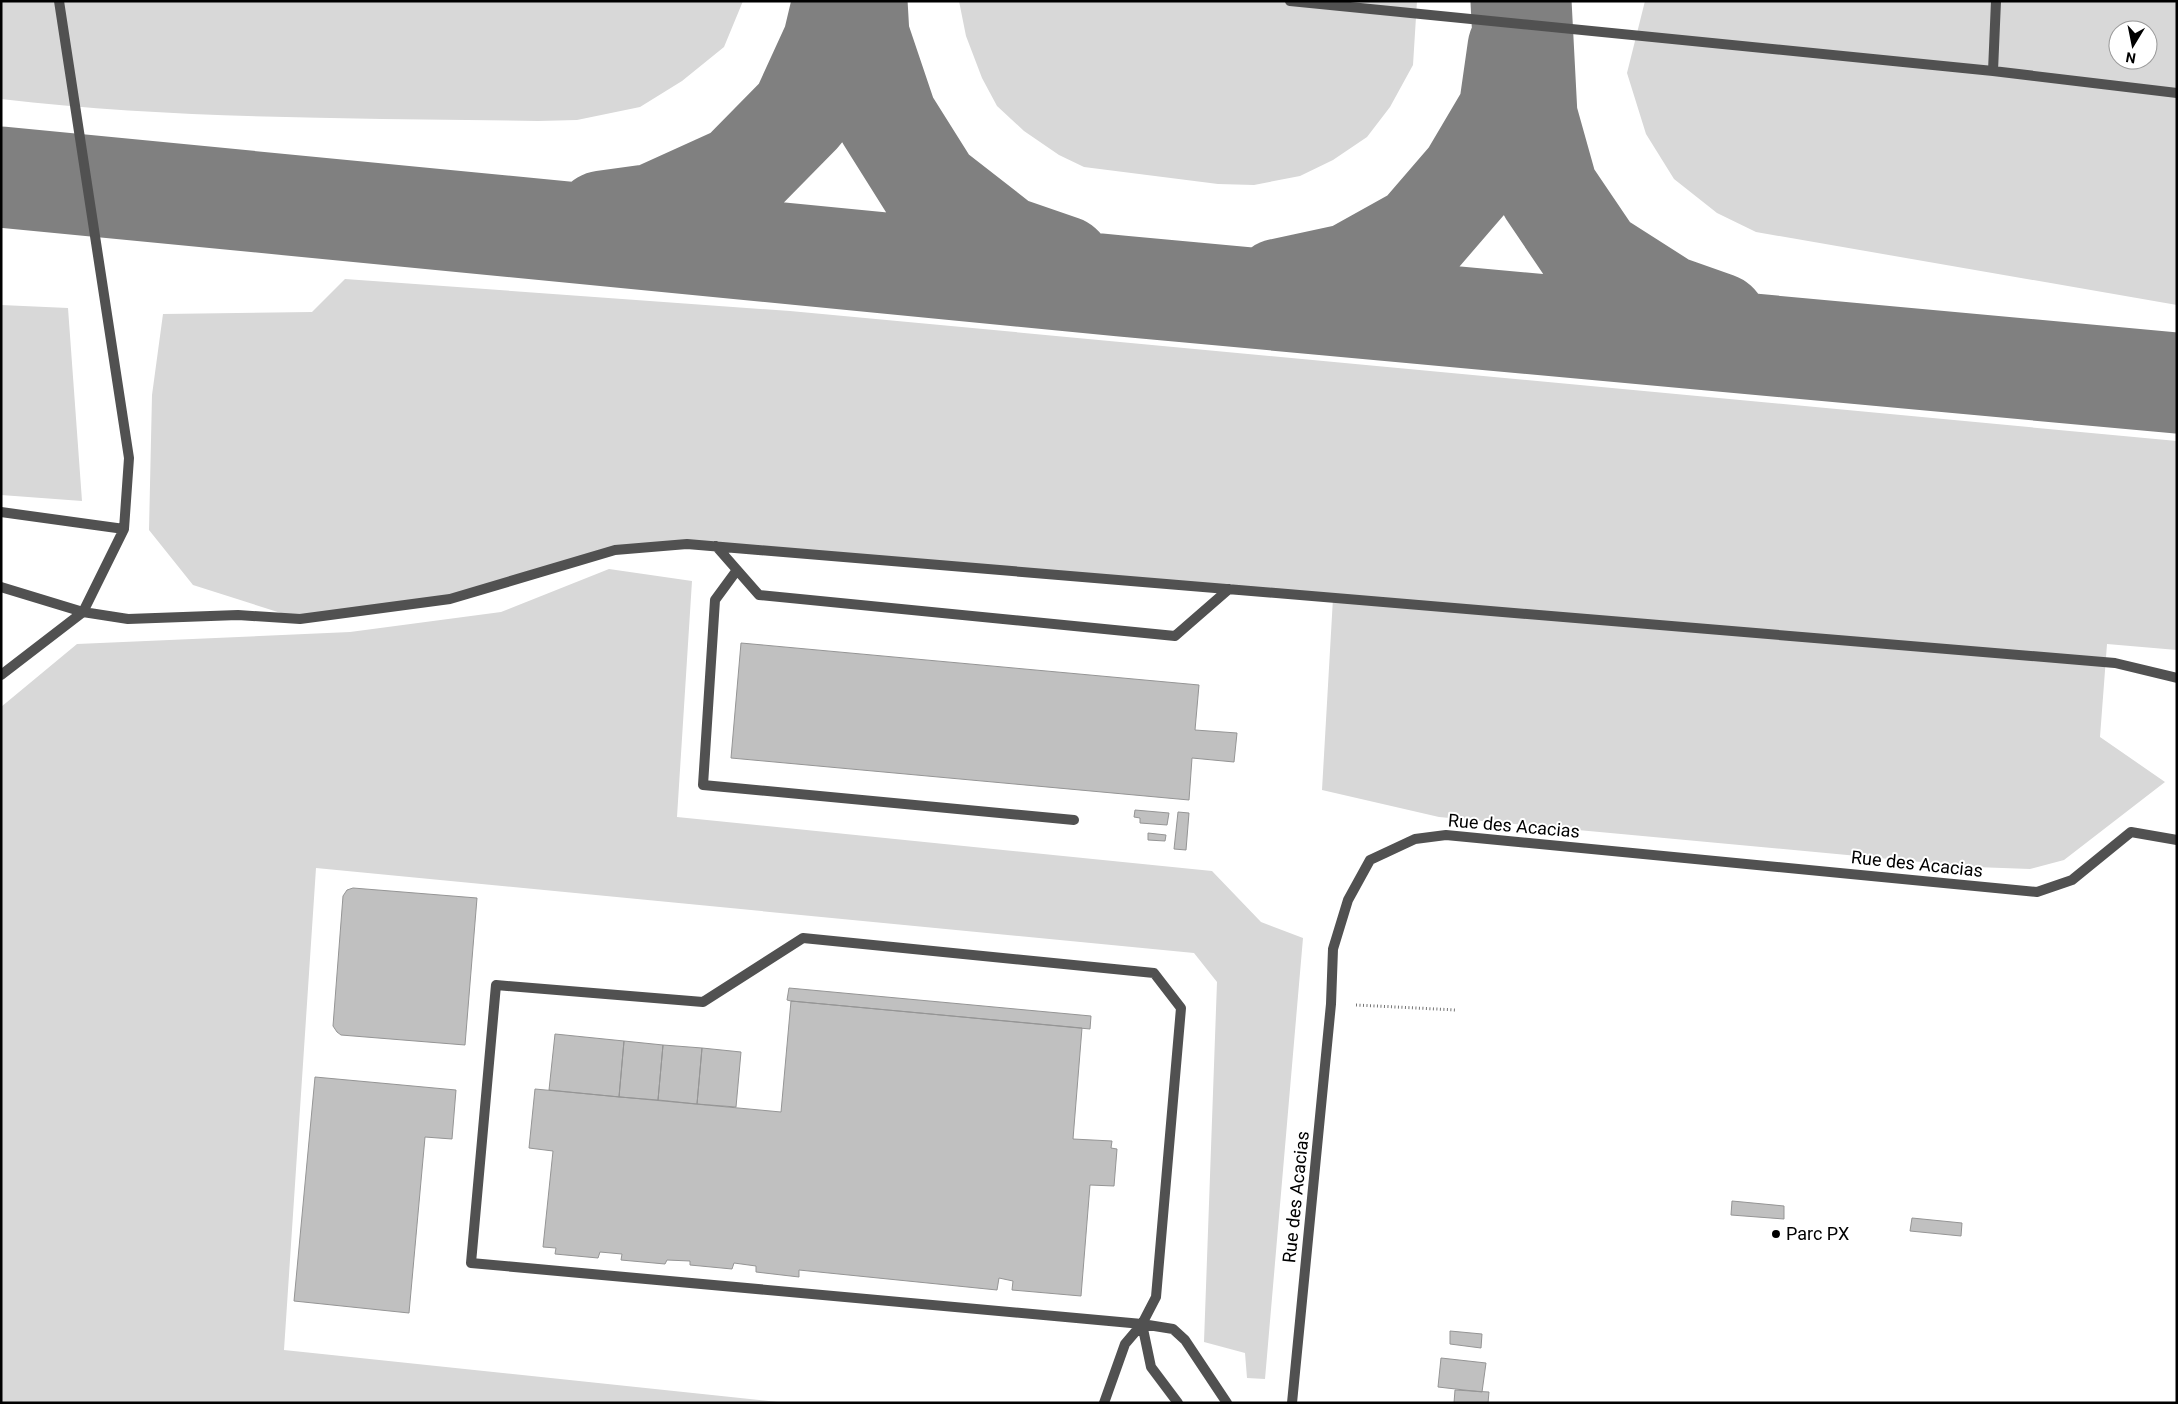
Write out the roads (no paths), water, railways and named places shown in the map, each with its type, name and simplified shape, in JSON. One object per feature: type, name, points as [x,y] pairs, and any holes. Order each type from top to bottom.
[{"type":"lane","points":[[1,676],[84,612],[124,529],[129,458],[58,1]]},
{"type":"lane","points":[[1290,1],[1992,71],[2177,93]]},
{"type":"lane","points":[[1992,71],[1996,1]]},
{"type":"lane","points":[[1,512],[124,529]]},
{"type":"lane","points":[[1,587],[84,612],[128,619],[238,615],[300,619],[450,599],[615,550],[687,544],[2115,663],[2177,678]]},
{"type":"lane","points":[[716,546],[759,595],[1175,636],[1229,589]]},
{"type":"lane","points":[[737,570],[715,600],[704,785],[1074,820]]},
{"type":"lane","name":"Rue des Acacias","points":[[1292,1403],[1331,1004],[1333,949],[1348,900],[1370,860],[1415,839],[1446,835],[2037,892],[2072,880],[2131,832],[2177,840]]},
{"type":"lane","points":[[1104,1403],[1125,1344],[1142,1324],[1156,1297],[1181,1008],[1154,973],[803,938],[703,1002],[496,985],[471,1263],[1142,1324],[1173,1329],[1185,1340],[1227,1403]]},
{"type":"lane","points":[[1142,1324],[1151,1366],[1178,1403]]},
{"type":"place","name":"Parc PX","points":[[1776,1234]]}]
